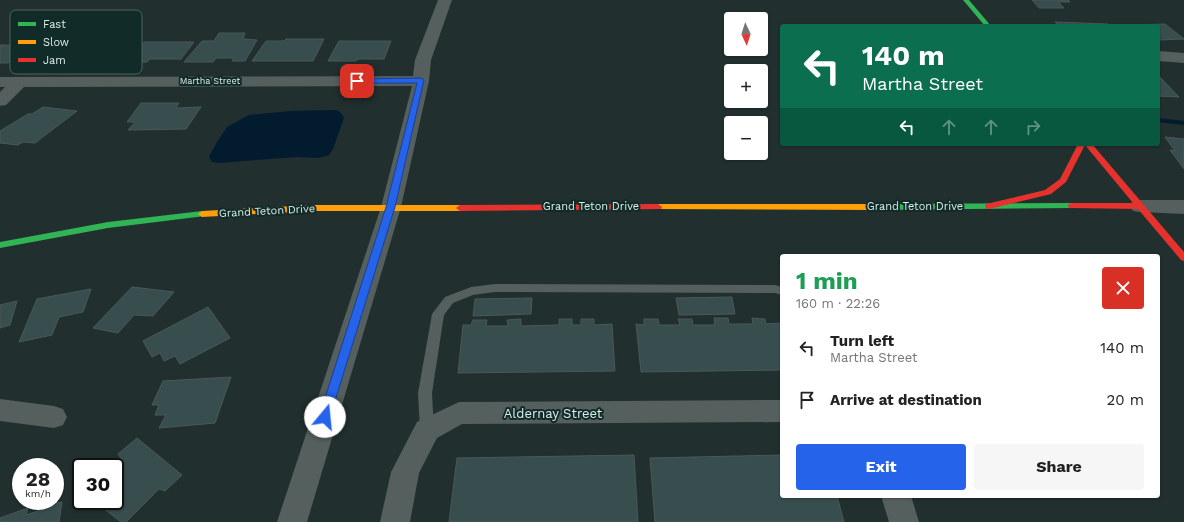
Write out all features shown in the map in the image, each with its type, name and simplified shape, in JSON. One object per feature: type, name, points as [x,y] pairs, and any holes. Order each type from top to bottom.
[{"type":"street","points":[[292,522],[391,207],[421,80],[423,60],[445,0]]},
{"type":"street","points":[[966,0],[986,24]]},
{"type":"street","points":[[1160,56],[1184,58]]},
{"type":"street","name":"Martha Street","points":[[0,82],[421,80]]},
{"type":"street","points":[[0,101],[21,82]]},
{"type":"street","points":[[989,206],[1048,192],[1063,180],[1081,146]]},
{"type":"street","points":[[1090,146],[1184,258]]},
{"type":"street","name":"Grand Teton Drive","points":[[0,245],[108,225],[210,213],[312,208],[989,206],[1184,207]]},
{"type":"street","points":[[0,410],[54,417]]},
{"type":"street","name":"Aldernay Street","points":[[427,430],[459,413],[780,411]]},
{"type":"street","points":[[395,522],[405,472],[427,430]]},
{"type":"street","points":[[897,498],[904,522]]},
{"type":"lane","points":[[427,430],[425,393],[438,314],[450,300],[471,291],[495,288],[775,289],[780,290]]},
{"type":"water","points":[[291,111],[339,111],[344,118],[333,149],[329,155],[319,158],[296,157],[219,163],[212,162],[209,157],[227,127],[249,115]]},
{"type":"building","points":[[1032,0],[1068,0],[1070,2],[1058,2],[1064,8],[1039,8]]},
{"type":"building","points":[[1055,22],[1108,24],[1057,24]]},
{"type":"building","points":[[1160,24],[1165,24],[1184,39],[1160,40]]},
{"type":"building","points":[[219,33],[245,33],[243,39],[257,40],[245,61],[232,61],[234,58],[216,58],[213,62],[184,62],[202,41],[214,41]]},
{"type":"building","points":[[286,39],[324,39],[313,61],[252,61],[266,41],[284,41]]},
{"type":"building","points":[[339,41],[391,41],[384,59],[328,61]]},
{"type":"building","points":[[144,42],[194,42],[181,59],[150,59],[147,62],[142,62],[142,44]]},
{"type":"building","points":[[10,45],[10,62],[8,63],[0,63],[0,46]]},
{"type":"building","points":[[1160,77],[1179,97],[1160,96]]},
{"type":"building","points":[[141,103],[179,103],[176,108],[201,107],[186,129],[128,130],[135,122],[127,122]]},
{"type":"building","points":[[43,107],[77,111],[35,143],[23,142],[18,145],[0,143],[0,131]]},
{"type":"building","points":[[1165,137],[1184,139],[1184,169],[1170,150],[1175,151]]},
{"type":"building","points":[[132,287],[174,292],[153,316],[134,315],[118,333],[93,328]]},
{"type":"building","points":[[91,289],[83,312],[59,317],[52,335],[19,342],[37,299]]},
{"type":"building","points":[[732,297],[735,314],[679,315],[676,298]]},
{"type":"building","points":[[532,298],[531,314],[473,316],[475,299]]},
{"type":"building","points":[[17,301],[10,325],[0,328],[0,305]]},
{"type":"building","points":[[208,307],[230,338],[180,364],[175,356],[164,361],[160,353],[152,357],[143,341]]},
{"type":"building","points":[[714,318],[728,318],[729,324],[753,324],[752,318],[765,319],[766,324],[780,323],[780,370],[641,372],[636,324],[644,325],[644,319],[658,319],[659,325],[680,325],[678,319],[692,319],[693,325],[715,325]]},
{"type":"building","points":[[521,319],[521,326],[559,325],[559,319],[572,319],[572,325],[581,325],[581,319],[594,319],[594,325],[612,324],[615,371],[458,373],[463,325],[471,325],[473,320],[487,320],[486,326],[508,326],[507,320]]},
{"type":"building","points":[[231,377],[215,423],[159,428],[166,415],[155,415],[159,405],[152,405],[163,381]]},
{"type":"building","points":[[137,438],[182,475],[165,491],[159,489],[126,522],[121,522],[106,510],[124,510],[124,458],[121,458],[118,454]]},
{"type":"building","points":[[634,455],[638,522],[449,522],[457,458]]},
{"type":"building","points":[[780,455],[780,498],[838,498],[844,522],[655,522],[650,458]]},
{"type":"building","points":[[22,510],[27,510],[26,515],[38,511],[61,510],[59,522],[0,522],[0,518]]},
{"type":"waterway","points":[[1160,120],[1184,123]]},
{"type":"traffic: fast","points":[[966,0],[986,24]]},
{"type":"traffic: fast","points":[[876,207],[1072,206]]},
{"type":"traffic: fast","points":[[0,245],[108,225],[202,214]]},
{"type":"traffic: slow","points":[[658,207],[876,207]]},
{"type":"traffic: slow","points":[[202,214],[312,208],[460,208]]},
{"type":"traffic: jam","points":[[989,206],[1048,192],[1063,180],[1081,146]]},
{"type":"traffic: jam","points":[[1090,146],[1184,258]]},
{"type":"traffic: jam","points":[[1072,206],[1140,206]]},
{"type":"traffic: jam","points":[[460,208],[658,207]]},
{"type":"route","points":[[325,417],[391,207],[421,80],[357,81]]}]
